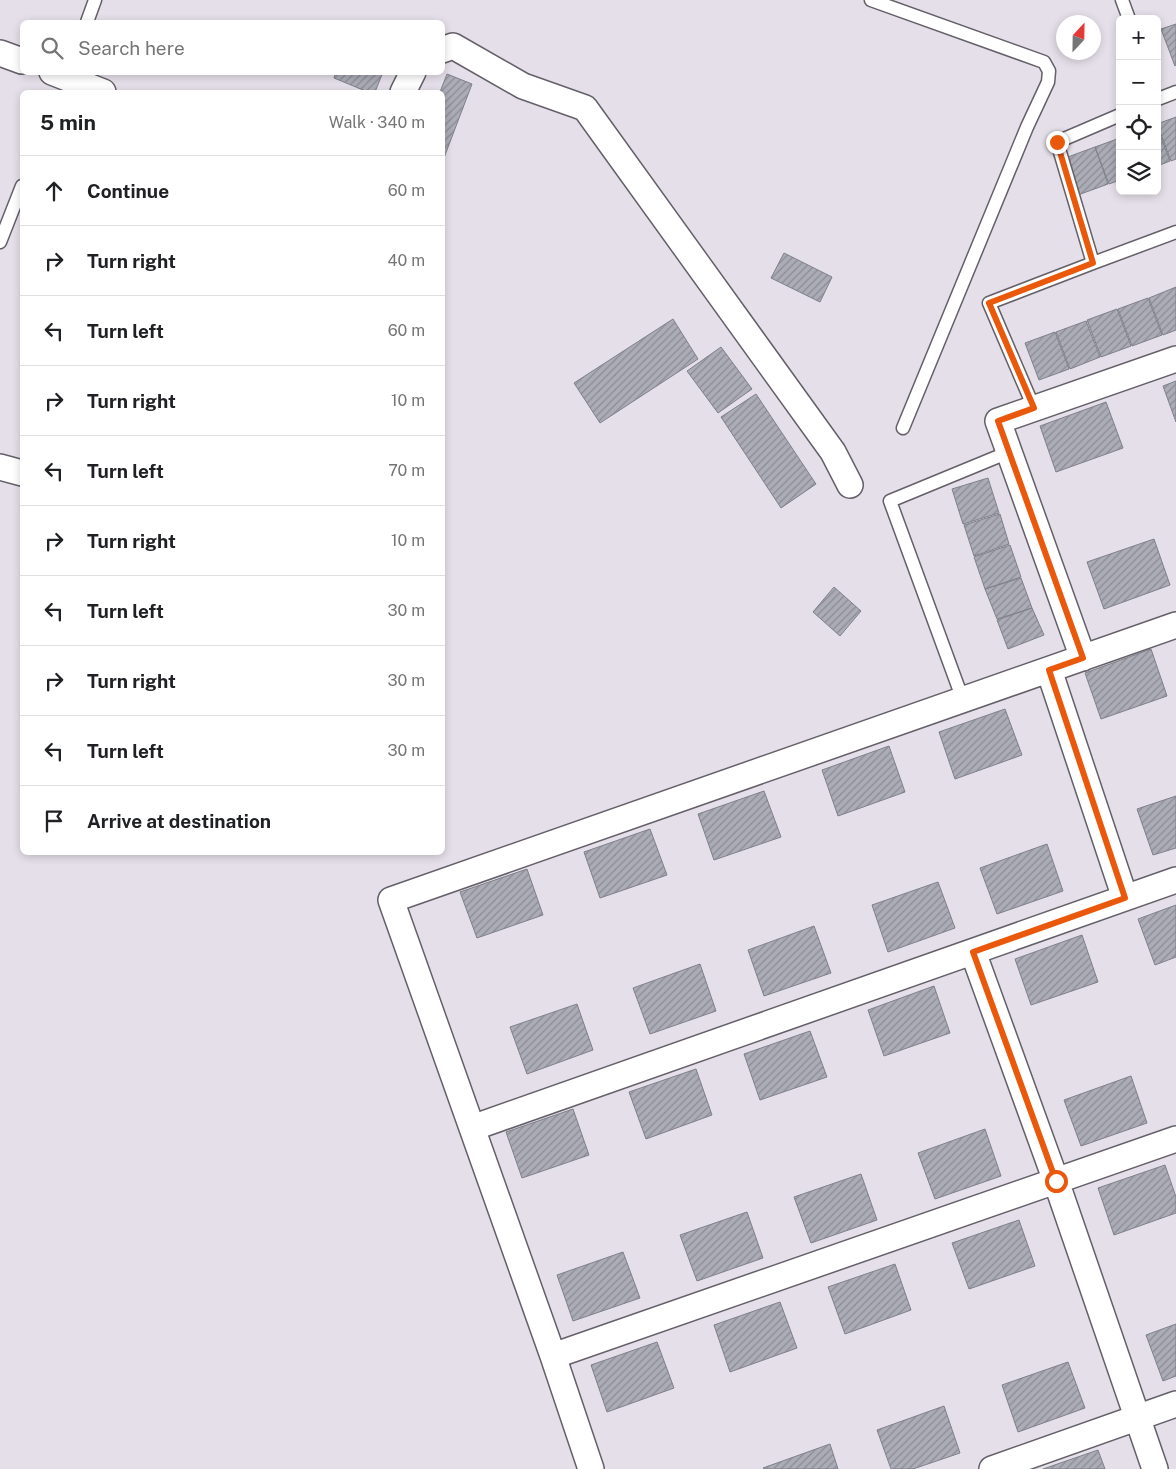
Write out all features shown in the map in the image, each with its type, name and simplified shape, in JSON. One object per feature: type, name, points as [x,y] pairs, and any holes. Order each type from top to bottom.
[{"type":"street","points":[[445,49],[453,46],[523,86],[584,108],[833,452],[850,485]]},
{"type":"street","points":[[0,52],[20,60]]},
{"type":"street","points":[[405,90],[412,75]]},
{"type":"street","points":[[61,79],[97,90]]},
{"type":"street","points":[[1083,658],[998,421],[1176,359]]},
{"type":"street","points":[[0,467],[20,472]]},
{"type":"street","points":[[591,1469],[553,1356],[391,900],[1176,626]]},
{"type":"street","points":[[1049,670],[1125,898]]},
{"type":"street","points":[[472,1128],[1176,880]]},
{"type":"street","points":[[973,952],[1056,1181],[1155,1469]]},
{"type":"street","points":[[553,1356],[1176,1139]]},
{"type":"street","points":[[992,1469],[1176,1404]]},
{"type":"lane","points":[[88,20],[95,0]]},
{"type":"lane","points":[[871,0],[1044,62],[1049,71],[1048,82],[1027,127],[903,428]]},
{"type":"lane","points":[[1122,0],[1128,15]]},
{"type":"lane","points":[[1161,97],[1176,92]]},
{"type":"lane","points":[[1093,263],[1057,142],[1116,117]]},
{"type":"lane","points":[[0,242],[20,191]]},
{"type":"lane","points":[[1034,408],[989,303],[1176,232]]},
{"type":"lane","points":[[963,700],[890,500],[1009,452]]},
{"type":"building","points":[[1176,24],[1175,66],[1161,29]]},
{"type":"building","points":[[447,74],[472,84],[445,155],[445,90],[441,90]]},
{"type":"building","points":[[335,75],[382,75],[376,90],[363,90],[334,78]]},
{"type":"building","points":[[1176,117],[1176,159],[1171,161],[1161,135],[1161,123]]},
{"type":"building","points":[[1161,137],[1170,161],[1161,164]]},
{"type":"building","points":[[1116,139],[1116,181],[1109,184],[1095,147]]},
{"type":"building","points":[[1095,147],[1108,184],[1078,195],[1065,158]]},
{"type":"building","points":[[784,253],[832,277],[820,302],[771,278]]},
{"type":"building","points":[[1176,287],[1176,330],[1163,335],[1149,298]]},
{"type":"building","points":[[1148,298],[1162,335],[1132,346],[1118,309]]},
{"type":"building","points":[[1117,309],[1131,346],[1101,357],[1087,320]]},
{"type":"building","points":[[673,319],[698,359],[600,423],[574,383]]},
{"type":"building","points":[[1086,321],[1100,357],[1070,369],[1056,332]]},
{"type":"building","points":[[1055,332],[1069,369],[1039,380],[1025,343]]},
{"type":"building","points":[[721,347],[752,389],[718,413],[687,371]]},
{"type":"building","points":[[1176,381],[1176,422],[1163,386]]},
{"type":"building","points":[[756,394],[816,484],[781,508],[721,417]]},
{"type":"building","points":[[1106,402],[1123,448],[1056,472],[1040,426]]},
{"type":"building","points":[[988,478],[999,513],[963,524],[952,489]]},
{"type":"building","points":[[1000,514],[1009,544],[974,556],[964,525]]},
{"type":"building","points":[[1154,539],[1170,585],[1104,609],[1087,562]]},
{"type":"building","points":[[1010,545],[1021,577],[985,589],[974,557]]},
{"type":"building","points":[[1021,578],[1032,608],[997,619],[985,589]]},
{"type":"building","points":[[834,587],[861,611],[840,636],[813,612]]},
{"type":"building","points":[[1032,608],[1044,635],[1008,649],[997,620]]},
{"type":"building","points":[[1151,649],[1167,696],[1101,719],[1085,673]]},
{"type":"building","points":[[1005,709],[1022,755],[955,779],[939,732]]},
{"type":"building","points":[[889,746],[905,792],[838,816],[822,770]]},
{"type":"building","points":[[764,791],[781,837],[714,860],[698,814]]},
{"type":"building","points":[[1176,796],[1176,848],[1153,855],[1137,809]]},
{"type":"building","points":[[650,829],[667,875],[600,898],[584,852]]},
{"type":"building","points":[[1047,844],[1063,891],[997,914],[980,868]]},
{"type":"building","points":[[527,869],[543,915],[477,938],[460,892]]},
{"type":"building","points":[[938,882],[955,928],[888,952],[872,905]]},
{"type":"building","points":[[1176,905],[1176,957],[1155,965],[1138,919]]},
{"type":"building","points":[[814,926],[831,973],[764,996],[748,950]]},
{"type":"building","points":[[1082,935],[1098,982],[1031,1005],[1015,959]]},
{"type":"building","points":[[700,964],[716,1011],[650,1034],[633,988]]},
{"type":"building","points":[[934,986],[950,1033],[884,1056],[868,1010]]},
{"type":"building","points":[[577,1004],[593,1050],[527,1074],[510,1027]]},
{"type":"building","points":[[810,1031],[827,1077],[760,1100],[744,1054]]},
{"type":"building","points":[[696,1069],[712,1115],[646,1139],[629,1092]]},
{"type":"building","points":[[1131,1076],[1147,1123],[1081,1146],[1064,1100]]},
{"type":"building","points":[[573,1109],[589,1155],[522,1178],[506,1132]]},
{"type":"building","points":[[985,1129],[1001,1176],[935,1199],[918,1153]]},
{"type":"building","points":[[1165,1165],[1176,1197],[1176,1213],[1114,1235],[1098,1188]]},
{"type":"building","points":[[861,1174],[877,1220],[811,1243],[794,1197]]},
{"type":"building","points":[[747,1212],[763,1258],[697,1281],[680,1235]]},
{"type":"building","points":[[1019,1220],[1035,1266],[969,1289],[952,1243]]},
{"type":"building","points":[[623,1252],[640,1298],[573,1321],[557,1275]]},
{"type":"building","points":[[895,1264],[911,1310],[845,1334],[828,1287]]},
{"type":"building","points":[[780,1302],[797,1348],[730,1372],[714,1325]]},
{"type":"building","points":[[1176,1324],[1176,1376],[1163,1381],[1146,1335]]},
{"type":"building","points":[[657,1342],[674,1388],[607,1412],[591,1365]]},
{"type":"building","points":[[1068,1362],[1085,1408],[1018,1432],[1002,1385]]},
{"type":"building","points":[[944,1406],[960,1453],[913,1469],[891,1469],[877,1430]]},
{"type":"building","points":[[830,1444],[838,1469],[763,1468]]},
{"type":"building","points":[[1098,1450],[1105,1469],[1043,1469]]},
{"type":"route","points":[[1056,1181],[973,952],[1125,898],[1049,670],[1083,658],[998,421],[1034,408],[989,303],[1093,263],[1057,142]]}]
